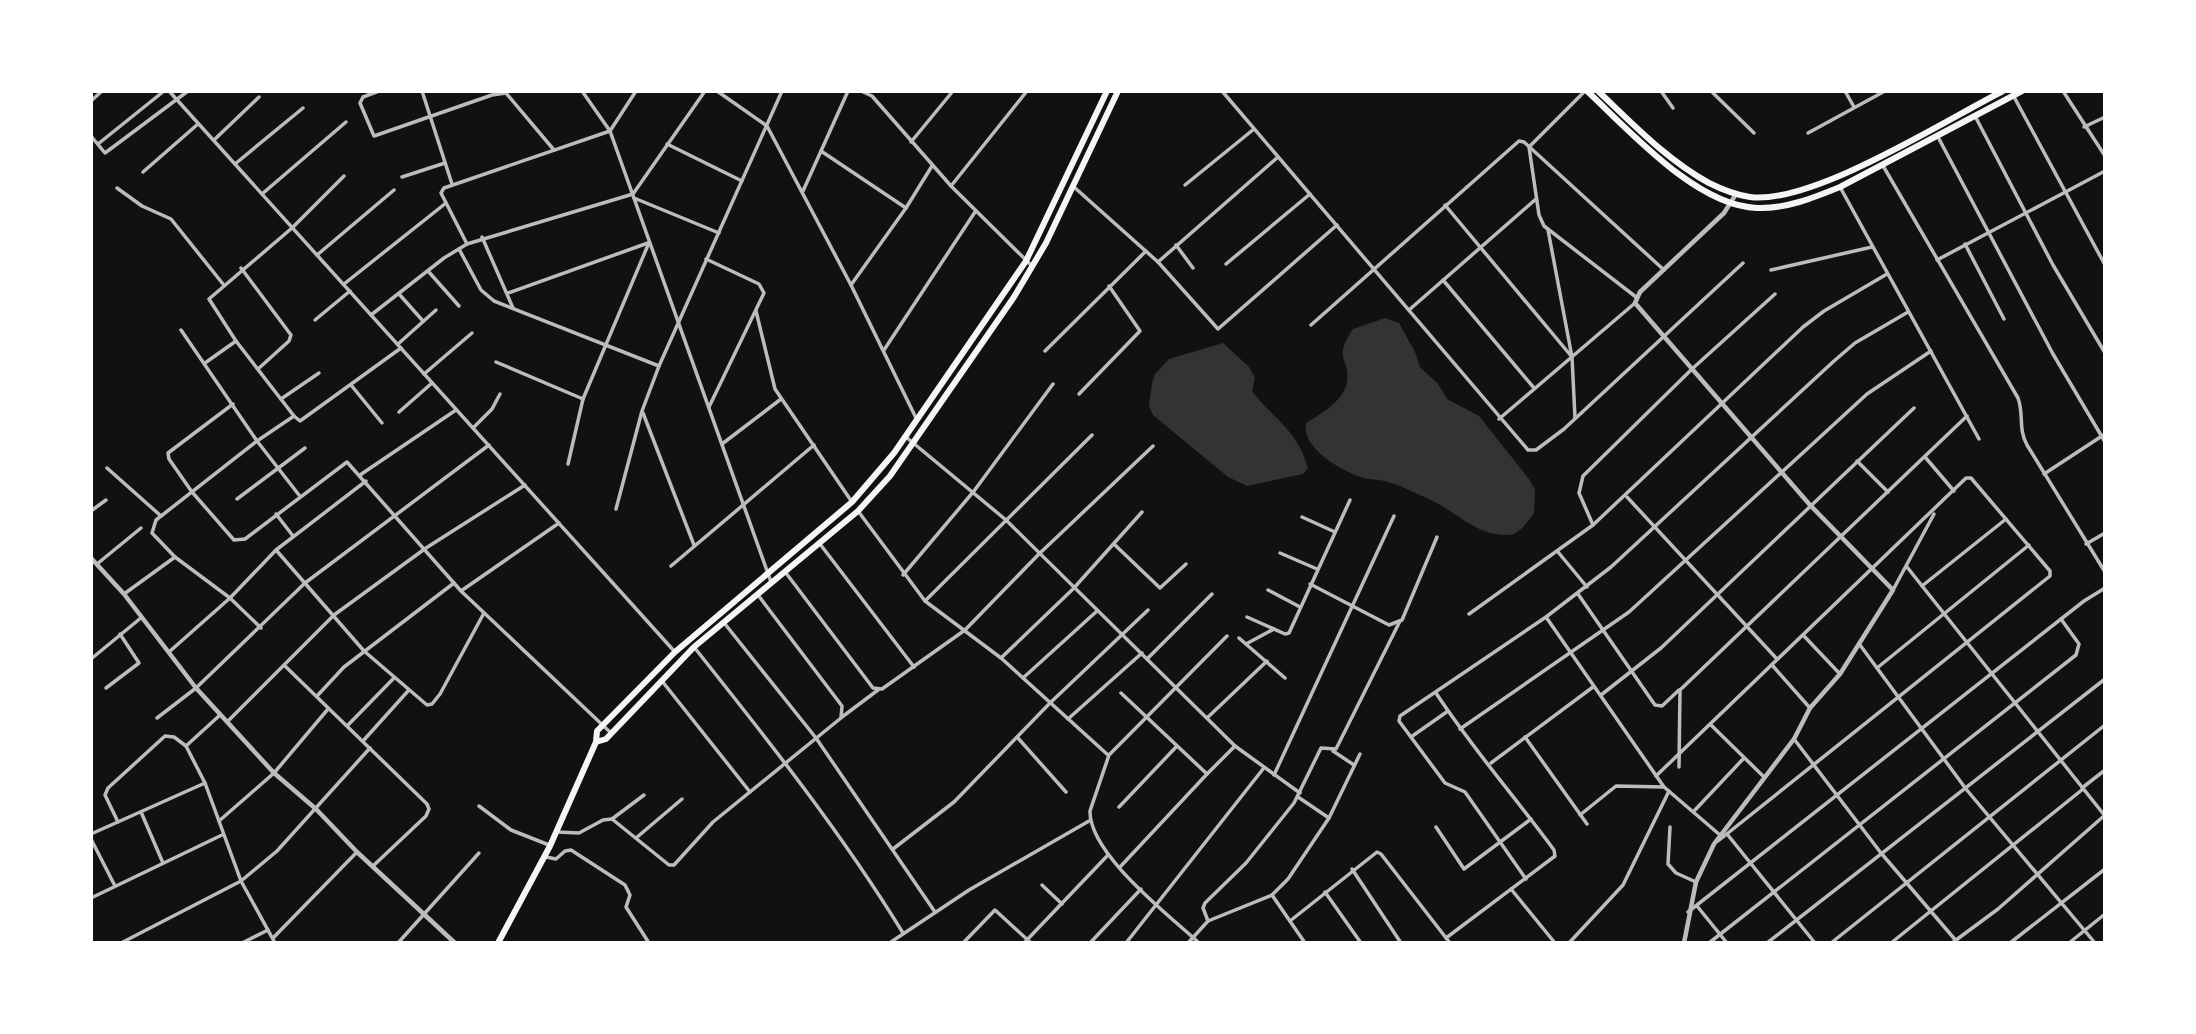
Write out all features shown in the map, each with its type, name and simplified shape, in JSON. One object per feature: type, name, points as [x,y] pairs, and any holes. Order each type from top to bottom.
[{"type":"highway","points":[[498,943],[550,846],[596,742],[597,731],[675,652],[852,502],[906,437],[1026,261],[1107,91]]},
{"type":"highway","points":[[596,742],[611,733],[694,647],[858,511],[915,444],[1032,266],[1074,187],[1118,91]]},
{"type":"highway","points":[[1586,91],[1687,180],[1733,202],[1754,208],[1777,208],[1808,200],[1840,187],[2022,91]]},
{"type":"highway","points":[[1598,91],[1659,148],[1686,168],[1711,183],[1751,197],[1775,195],[1814,186],[2003,91]]},
{"type":"street","points":[[91,102],[102,91]]},
{"type":"street","points":[[98,144],[164,91]]},
{"type":"street","points":[[169,91],[675,652]]},
{"type":"street","points":[[91,136],[105,153],[188,91]]},
{"type":"street","points":[[379,91],[363,97],[360,103],[374,136],[432,117],[491,93],[506,93],[513,98],[554,150]]},
{"type":"street","points":[[422,91],[452,184]]},
{"type":"street","points":[[582,91],[610,131],[772,584]]},
{"type":"street","points":[[467,244],[442,190],[452,184],[610,131],[636,91]]},
{"type":"street","points":[[633,196],[705,91]]},
{"type":"street","points":[[717,91],[768,126],[918,421]]},
{"type":"street","points":[[616,509],[642,411],[659,366],[782,91]]},
{"type":"street","points":[[803,191],[848,91]]},
{"type":"street","points":[[861,91],[872,96],[932,166],[1032,266]]},
{"type":"street","points":[[872,96],[876,91]]},
{"type":"street","points":[[911,142],[953,91]]},
{"type":"street","points":[[951,186],[1027,91]]},
{"type":"street","points":[[1222,91],[1528,450],[1536,450],[1547,443],[1743,263]]},
{"type":"street","points":[[1529,147],[1586,91]]},
{"type":"street","points":[[1661,91],[1673,108]]},
{"type":"street","points":[[1711,91],[1754,133]]},
{"type":"street","points":[[1845,91],[1854,107]]},
{"type":"street","points":[[1808,133],[1885,91]]},
{"type":"street","points":[[2063,91],[2105,156]]},
{"type":"street","points":[[2013,95],[2105,265]]},
{"type":"street","points":[[214,140],[259,97]]},
{"type":"street","points":[[235,164],[303,108]]},
{"type":"street","points":[[1975,116],[2053,265],[2105,353]]},
{"type":"street","points":[[2084,127],[2105,117]]},
{"type":"street","points":[[262,194],[346,122]]},
{"type":"street","points":[[143,172],[198,124]]},
{"type":"street","points":[[1185,185],[1254,129]]},
{"type":"street","points":[[1937,135],[2105,442]]},
{"type":"street","points":[[1311,325],[1514,144],[1524,142],[1664,270]]},
{"type":"street","points":[[667,144],[742,181]]},
{"type":"street","points":[[1529,147],[1541,222],[1635,300],[1721,405],[1810,505],[1893,590]]},
{"type":"street","points":[[821,151],[905,208]]},
{"type":"street","points":[[1158,262],[1278,157]]},
{"type":"street","points":[[402,177],[445,163]]},
{"type":"street","points":[[1882,164],[2018,398],[2022,437],[2105,572]]},
{"type":"street","points":[[851,285],[932,166]]},
{"type":"street","points":[[1937,260],[2105,171]]},
{"type":"street","points":[[344,176],[292,228],[211,294],[209,304],[300,421],[351,385],[399,346],[436,310]]},
{"type":"street","points":[[1074,187],[1158,262],[1218,328],[1337,225]]},
{"type":"street","points":[[1840,187],[1979,439]]},
{"type":"street","points":[[117,188],[142,206],[171,219],[223,285]]},
{"type":"street","points":[[317,255],[394,191]]},
{"type":"street","points":[[1499,419],[1635,300],[1733,202],[1736,193]]},
{"type":"street","points":[[1226,264],[1310,194]]},
{"type":"street","points":[[371,315],[459,249],[482,237],[633,196],[719,233]]},
{"type":"street","points":[[1409,310],[1536,198]]},
{"type":"street","points":[[344,285],[446,203]]},
{"type":"street","points":[[1445,205],[1572,357]]},
{"type":"street","points":[[884,350],[975,211]]},
{"type":"street","points":[[1548,228],[1572,357],[1575,418]]},
{"type":"street","points":[[482,237],[513,308]]},
{"type":"street","points":[[508,293],[649,243]]},
{"type":"street","points":[[568,464],[583,399],[649,243]]},
{"type":"street","points":[[1965,244],[2004,319]]},
{"type":"street","points":[[1176,245],[1193,268]]},
{"type":"street","points":[[1771,270],[1872,247]]},
{"type":"street","points":[[459,249],[481,290],[494,301],[659,366]]},
{"type":"street","points":[[1045,351],[1146,251]]},
{"type":"street","points":[[706,260],[760,284],[764,293],[709,407]]},
{"type":"street","points":[[242,268],[291,335],[289,341],[258,369]]},
{"type":"street","points":[[428,271],[459,306]]},
{"type":"street","points":[[1469,614],[1558,552],[1627,497],[1721,405],[1824,311],[1887,274]]},
{"type":"street","points":[[1443,280],[1534,388]]},
{"type":"street","points":[[1079,394],[1140,331],[1109,286]]},
{"type":"street","points":[[316,320],[349,291]]},
{"type":"street","points":[[398,294],[423,321]]},
{"type":"street","points":[[1593,526],[1579,493],[1583,476],[1692,369],[1775,294]]},
{"type":"street","points":[[756,311],[771,378],[780,399],[852,502]]},
{"type":"street","points":[[1526,879],[1465,792],[1445,783],[1398,718],[1587,587],[1855,343],[1908,312]]},
{"type":"street","points":[[181,330],[257,441],[299,495]]},
{"type":"street","points":[[425,374],[472,333]]},
{"type":"street","points":[[205,363],[236,341]]},
{"type":"street","points":[[1460,729],[1629,612],[1867,394],[1931,351]]},
{"type":"street","points":[[496,362],[583,399]]},
{"type":"street","points":[[281,399],[319,373]]},
{"type":"street","points":[[399,412],[432,383]]},
{"type":"street","points":[[903,575],[974,491],[1053,384]]},
{"type":"street","points":[[351,385],[382,423]]},
{"type":"street","points":[[473,428],[492,409],[500,394]]},
{"type":"street","points":[[722,444],[780,399]]},
{"type":"street","points":[[233,404],[168,453],[169,459],[192,492],[234,540],[240,541],[344,463],[350,464],[461,591],[611,733]]},
{"type":"street","points":[[1601,695],[1633,673],[1914,408]]},
{"type":"street","points":[[360,475],[456,410]]},
{"type":"street","points":[[642,411],[694,545]]},
{"type":"street","points":[[261,628],[230,598],[175,557],[152,533],[152,526],[161,516],[257,441],[294,416]]},
{"type":"street","points":[[1578,594],[1659,706],[1680,690],[1967,416]]},
{"type":"street","points":[[925,601],[1092,435]]},
{"type":"street","points":[[2044,474],[2103,435]]},
{"type":"street","points":[[906,437],[1006,520],[1235,746],[1329,818]]},
{"type":"street","points":[[157,718],[196,688],[305,583],[394,513],[489,445]]},
{"type":"street","points":[[671,566],[814,445]]},
{"type":"street","points":[[556,832],[579,833],[603,820],[612,820],[669,865],[674,865],[713,822],[785,761],[877,690],[965,630],[1039,554],[1153,446]]},
{"type":"street","points":[[237,499],[304,448]]},
{"type":"street","points":[[1925,457],[1954,491]]},
{"type":"street","points":[[1857,461],[1888,492]]},
{"type":"street","points":[[107,468],[161,516]]},
{"type":"street","points":[[1656,776],[1937,509],[1966,478],[1971,478],[2029,545],[2050,570],[2050,576],[1714,844]]},
{"type":"street","points":[[169,652],[230,598],[276,550],[366,481]]},
{"type":"street","points":[[228,721],[334,615],[426,548],[525,485]]},
{"type":"street","points":[[1627,497],[1777,659]]},
{"type":"street","points":[[91,511],[106,500]]},
{"type":"street","points":[[1247,617],[1285,635],[1289,633],[1350,500]]},
{"type":"street","points":[[1684,943],[1696,881],[1714,844],[1794,739],[1810,708],[1840,674],[1907,567],[1937,509]]},
{"type":"street","points":[[858,511],[903,575],[925,601],[1001,658],[1109,755]]},
{"type":"street","points":[[1001,658],[1073,589],[1142,512]]},
{"type":"street","points":[[276,514],[293,536]]},
{"type":"street","points":[[1274,775],[1394,516]]},
{"type":"street","points":[[1302,517],[1335,533]]},
{"type":"street","points":[[1922,586],[2006,519]]},
{"type":"street","points":[[461,591],[559,523]]},
{"type":"street","points":[[97,565],[141,528]]},
{"type":"street","points":[[2086,544],[2105,533]]},
{"type":"street","points":[[1333,751],[1358,711],[1437,537]]},
{"type":"street","points":[[820,544],[914,667]]},
{"type":"street","points":[[1115,545],[1160,587],[1185,564]]},
{"type":"street","points":[[1877,668],[2029,545]]},
{"type":"street","points":[[276,550],[364,651],[426,705],[437,700],[484,613]]},
{"type":"street","points":[[1280,552],[1317,569]]},
{"type":"street","points":[[1558,552],[1587,587]]},
{"type":"street","points":[[124,594],[175,557]]},
{"type":"street","points":[[91,558],[124,594],[196,688],[274,773],[316,809],[357,852],[427,914],[455,943]]},
{"type":"street","points":[[1794,739],[1881,853],[1955,942],[2105,816],[1907,567]]},
{"type":"street","points":[[786,573],[877,690]]},
{"type":"street","points":[[317,696],[331,679],[364,651],[454,583]]},
{"type":"street","points":[[1311,584],[1389,625],[1400,621]]},
{"type":"street","points":[[1688,912],[2105,588]]},
{"type":"street","points":[[1268,590],[1300,607]]},
{"type":"street","points":[[1147,659],[1212,594]]},
{"type":"street","points":[[758,595],[842,706],[841,718]]},
{"type":"street","points":[[893,849],[954,802],[1049,703],[1148,610]]},
{"type":"street","points":[[1023,678],[1097,611]]},
{"type":"street","points":[[91,659],[142,617]]},
{"type":"street","points":[[1546,617],[1664,787],[1720,835]]},
{"type":"street","points":[[1709,943],[2079,650],[2073,633],[2061,620]]},
{"type":"street","points":[[723,622],[816,738],[934,912]]},
{"type":"street","points":[[1246,644],[1274,629]]},
{"type":"street","points":[[106,688],[139,663],[120,634]]},
{"type":"street","points":[[1802,635],[1840,674]]},
{"type":"street","points":[[1199,943],[1108,855],[1089,821],[1100,777],[1109,755],[1227,636]]},
{"type":"street","points":[[1239,638],[1285,678]]},
{"type":"street","points":[[1858,643],[1966,789],[2095,943]]},
{"type":"street","points":[[694,647],[785,761],[870,879],[902,933]]},
{"type":"street","points":[[1069,719],[1142,653]]},
{"type":"street","points":[[1206,718],[1267,661]]},
{"type":"street","points":[[1771,664],[1810,708]]},
{"type":"street","points":[[285,666],[348,725],[429,809],[426,816],[373,866]]},
{"type":"street","points":[[348,725],[394,678]]},
{"type":"street","points":[[1767,943],[2105,679]]},
{"type":"street","points":[[662,680],[750,792]]},
{"type":"street","points":[[1490,764],[1593,687]]},
{"type":"street","points":[[1679,767],[1680,690]]},
{"type":"street","points":[[363,741],[408,691]]},
{"type":"street","points":[[1121,692],[1207,774]]},
{"type":"street","points":[[1436,693],[1473,748],[1490,764],[1555,856],[1446,938]]},
{"type":"street","points":[[219,821],[274,773],[328,709]]},
{"type":"street","points":[[1411,737],[1448,711]]},
{"type":"street","points":[[186,746],[220,714]]},
{"type":"street","points":[[1710,724],[1764,777]]},
{"type":"street","points":[[1831,943],[2105,725]]},
{"type":"street","points":[[118,822],[105,795],[108,788],[164,736],[169,735],[186,746],[205,783],[241,881],[274,941],[357,852]]},
{"type":"street","points":[[1017,737],[1066,792]]},
{"type":"street","points":[[1525,737],[1587,824]]},
{"type":"street","points":[[1119,807],[1177,746]]},
{"type":"street","points":[[1120,867],[1235,746]]},
{"type":"street","points":[[121,943],[241,881],[277,851],[370,748]]},
{"type":"street","points":[[1208,921],[1203,908],[1205,903],[1246,863],[1299,795],[1321,748],[1333,751],[1354,765]]},
{"type":"street","points":[[1188,943],[1208,921],[1272,895],[1288,880],[1329,818],[1360,754]]},
{"type":"street","points":[[1694,810],[1744,758]]},
{"type":"street","points":[[1126,943],[1159,905],[1264,768]]},
{"type":"street","points":[[1891,943],[2105,771]]},
{"type":"street","points":[[115,886],[91,837],[205,783]]},
{"type":"street","points":[[1580,815],[1616,786],[1664,787]]},
{"type":"street","points":[[1569,943],[1623,885],[1669,792]]},
{"type":"street","points":[[612,820],[644,795]]},
{"type":"street","points":[[636,838],[682,799]]},
{"type":"street","points":[[479,806],[511,830],[550,846]]},
{"type":"street","points":[[141,812],[163,863]]},
{"type":"street","points":[[1436,827],[1464,869],[1531,819]]},
{"type":"street","points":[[891,942],[934,912],[1089,821]]},
{"type":"street","points":[[1670,827],[1668,864],[1676,873],[1696,881]]},
{"type":"street","points":[[1727,834],[1815,943]]},
{"type":"street","points":[[91,898],[222,835]]},
{"type":"street","points":[[544,857],[556,859],[565,850],[571,850],[625,885],[630,895],[626,907],[649,943]]},
{"type":"street","points":[[398,943],[427,914],[479,853]]},
{"type":"street","points":[[1290,921],[1370,854],[1381,854],[1450,943]]},
{"type":"street","points":[[962,943],[995,910],[1028,942],[1108,855]]},
{"type":"street","points":[[1352,869],[1401,943]]},
{"type":"street","points":[[2010,943],[2105,869]]},
{"type":"street","points":[[1042,885],[1062,904]]},
{"type":"street","points":[[1090,943],[1142,888]]},
{"type":"street","points":[[1511,889],[1555,943]]},
{"type":"street","points":[[1325,892],[1361,943]]},
{"type":"street","points":[[1272,895],[1306,943]]},
{"type":"street","points":[[1697,906],[1727,943]]},
{"type":"street","points":[[2069,943],[2105,914]]},
{"type":"street","points":[[242,943],[268,930]]},
{"type":"shaded area","points":[[1385,318],[1399,323],[1420,367],[1438,384],[1447,399],[1479,416],[1529,479],[1535,490],[1534,513],[1518,531],[1510,535],[1495,534],[1475,527],[1439,504],[1407,489],[1345,471],[1325,458],[1310,442],[1306,423],[1331,406],[1345,388],[1347,373],[1343,353],[1353,329]]},
{"type":"shaded area","points":[[1223,343],[1249,367],[1255,378],[1252,391],[1298,443],[1308,468],[1303,474],[1247,486],[1228,477],[1153,415],[1149,406],[1152,383],[1155,374],[1169,359]]}]
